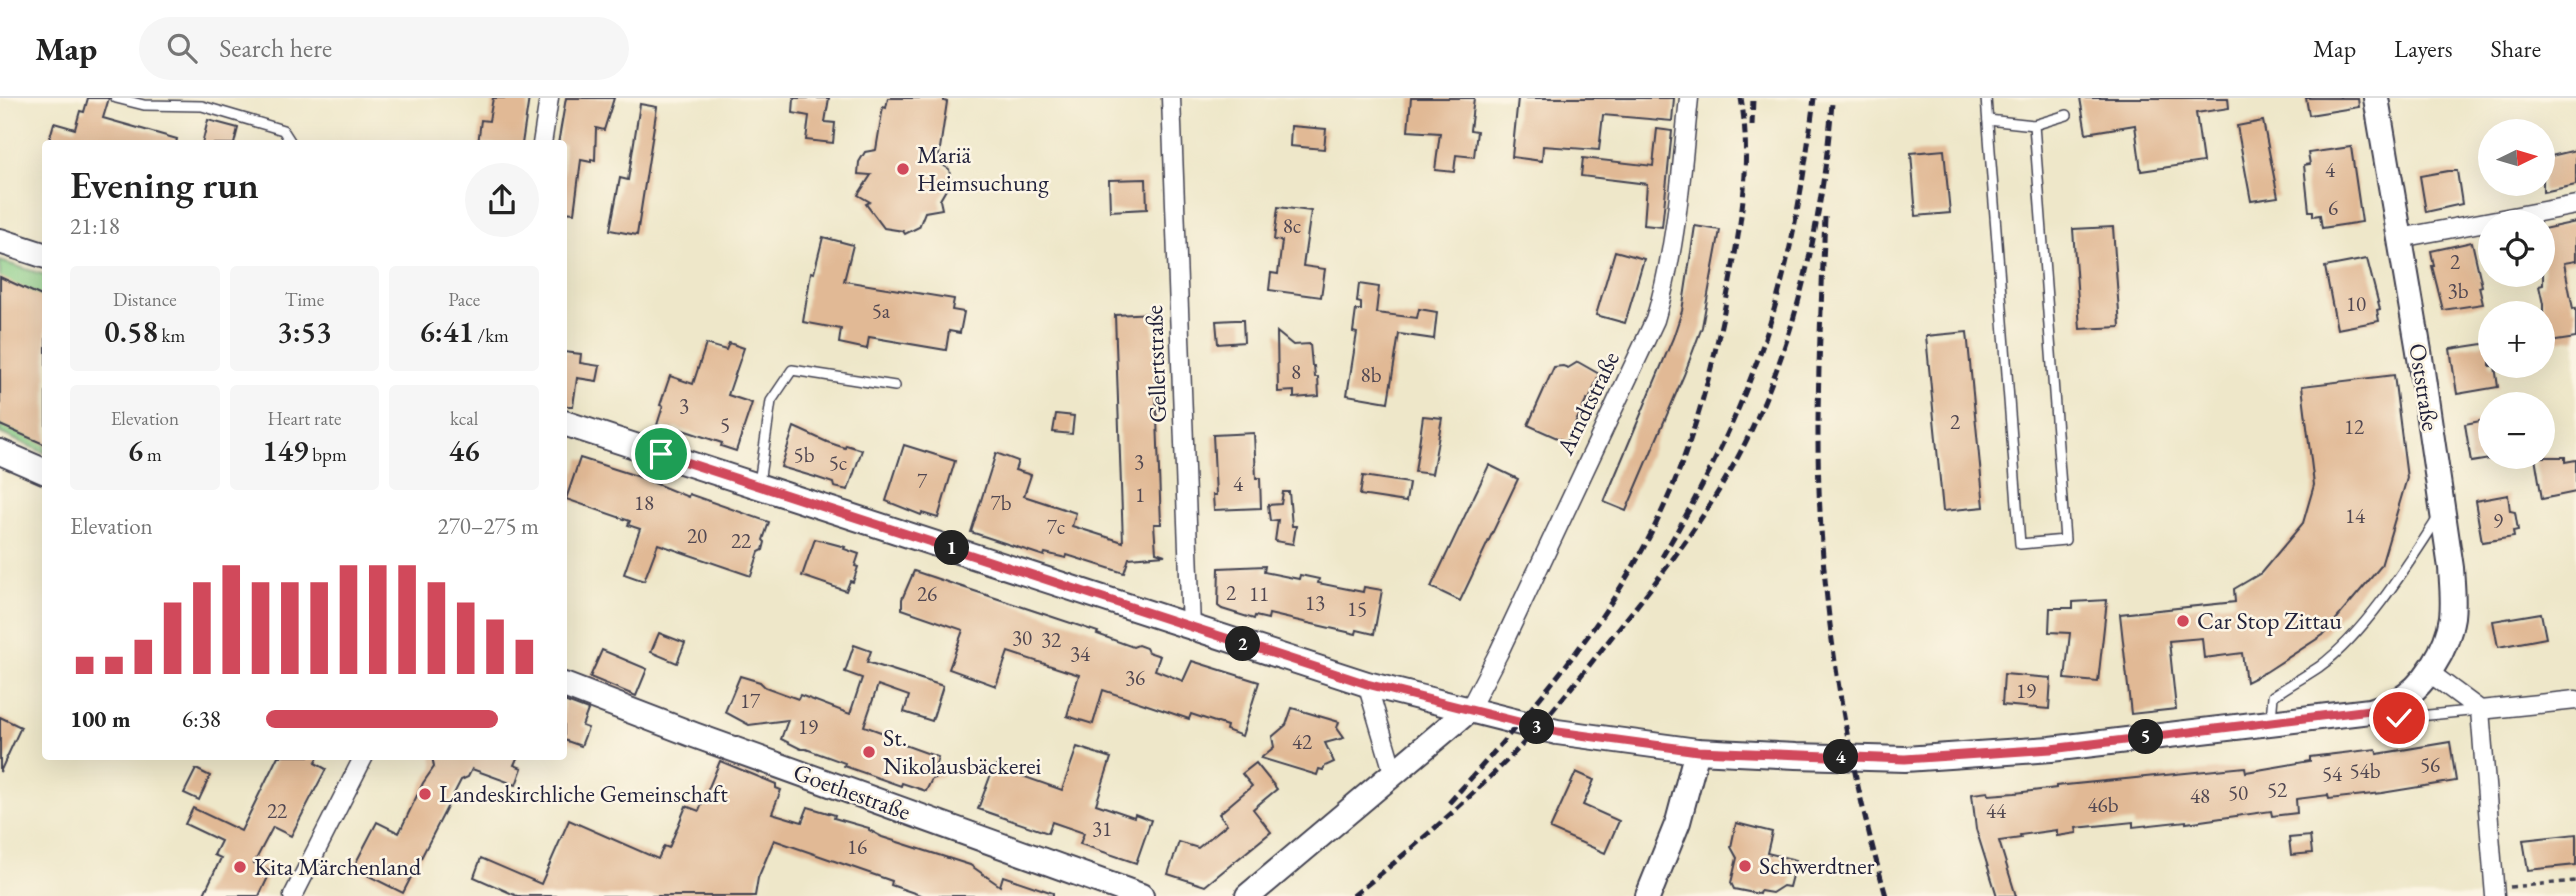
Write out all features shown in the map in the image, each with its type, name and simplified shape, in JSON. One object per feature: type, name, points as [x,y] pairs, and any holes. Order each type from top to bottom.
[{"type":"main road","name":"Oststraße","points":[[2376,98],[2451,568],[2452,620],[2430,673]]},
{"type":"main road","points":[[0,241],[42,255]]},
{"type":"main road","points":[[567,424],[1367,684],[1558,732],[1698,751],[1905,759],[2051,749],[2370,710],[2396,702],[2414,691],[2430,673]]},
{"type":"main road","points":[[0,452],[42,470]]},
{"type":"main road","name":"Goethestraße","points":[[567,686],[1141,896]]},
{"type":"main road","points":[[1248,896],[1469,710]]},
{"type":"main road","points":[[1648,896],[1678,822],[1698,751]]},
{"type":"street","points":[[543,140],[549,98]]},
{"type":"street","name":"Gellertstraße","points":[[1171,98],[1191,628]]},
{"type":"street","name":"Arndtstraße","points":[[1469,710],[1499,652],[1655,320],[1666,282],[1675,231],[1689,98]]},
{"type":"street","points":[[2400,238],[2576,205]]},
{"type":"street","points":[[2430,673],[2480,710],[2576,700]]},
{"type":"street","points":[[1367,684],[1394,775]]},
{"type":"street","points":[[2480,710],[2495,896]]},
{"type":"street","points":[[293,896],[362,760]]},
{"type":"lane","points":[[116,98],[144,104],[202,106],[284,130],[290,140]]},
{"type":"lane","points":[[1986,98],[2020,544],[2064,540],[2034,125]]},
{"type":"lane","points":[[1988,120],[2034,125],[2067,115]]},
{"type":"lane","points":[[758,484],[771,401],[792,370],[895,386]]},
{"type":"lane","points":[[2271,723],[2273,696],[2320,665],[2354,633],[2407,566],[2443,511]]},
{"type":"lane","points":[[2370,710],[2399,718],[2480,710]]},
{"type":"path","points":[[2531,885],[2576,881]]},
{"type":"green space","points":[[0,261],[42,274],[42,452],[0,433]]},
{"type":"building","points":[[88,98],[109,98],[103,118],[177,140],[49,140],[54,123],[75,129],[80,111],[84,112]]},
{"type":"building","points":[[493,98],[529,98],[523,140],[478,140],[481,120],[489,121]]},
{"type":"building","points":[[566,98],[614,98],[604,130],[596,128],[595,160],[581,160],[574,213],[567,212],[567,140],[559,140]]},
{"type":"building","points":[[794,98],[829,98],[825,122],[835,123],[833,143],[806,140],[809,116],[793,113]]},
{"type":"building","name":"Mariä Heimsuchung","points":[[888,98],[944,98],[947,102],[938,162],[949,169],[951,181],[940,200],[942,209],[925,212],[919,227],[905,234],[903,231],[884,228],[866,204],[870,202],[858,195],[871,175],[858,174],[859,162],[865,152],[876,150],[883,107],[886,108]]},
{"type":"building","points":[[1411,98],[1474,98],[1470,130],[1477,131],[1474,157],[1456,155],[1454,172],[1435,170],[1440,133],[1408,131]]},
{"type":"building","points":[[1518,98],[1674,98],[1672,121],[1603,115],[1599,150],[1543,146],[1542,161],[1512,157]]},
{"type":"building","points":[[2080,98],[2228,98],[2229,108],[2196,113],[2203,162],[2141,171],[2135,125],[2086,133]]},
{"type":"building","points":[[2306,98],[2358,98],[2359,107],[2309,115]]},
{"type":"building","points":[[640,104],[657,107],[637,235],[610,230],[620,178],[628,180]]},
{"type":"building","points":[[208,120],[238,128],[235,140],[203,140]]},
{"type":"building","points":[[2263,121],[2278,197],[2251,201],[2237,126]]},
{"type":"building","points":[[1291,126],[1326,129],[1324,149],[1290,146]]},
{"type":"building","points":[[1657,129],[1672,131],[1662,227],[1644,225],[1647,184],[1581,176],[1583,158],[1653,166]]},
{"type":"building","points":[[2351,147],[2362,222],[2322,228],[2320,215],[2313,216],[2313,211],[2309,211],[2304,165],[2310,164],[2308,153]]},
{"type":"building","points":[[1944,150],[1950,213],[1916,216],[1911,153]]},
{"type":"building","points":[[2576,150],[2576,185],[2555,189],[2555,155]]},
{"type":"building","points":[[2457,171],[2462,204],[2426,212],[2420,176]]},
{"type":"building","points":[[1146,179],[1147,209],[1110,211],[1109,180]]},
{"type":"building","points":[[1278,207],[1311,211],[1303,266],[1325,269],[1321,297],[1269,290],[1271,273],[1278,274],[1282,241],[1274,240]]},
{"type":"building","points":[[2576,222],[2576,261],[2564,263],[2573,309],[2576,308],[2576,338],[2555,341],[2555,301],[2542,301],[2539,287],[2555,287],[2555,226]]},
{"type":"building","points":[[1695,226],[1720,230],[1702,327],[1626,511],[1604,502],[1682,311]]},
{"type":"building","points":[[2113,227],[2120,327],[2080,329],[2073,229]]},
{"type":"building","points":[[823,237],[853,245],[844,281],[954,299],[952,310],[964,312],[960,333],[949,331],[946,350],[869,337],[867,349],[839,343],[841,329],[803,322],[811,272],[814,273]]},
{"type":"building","points":[[2472,242],[2482,301],[2478,301],[2478,305],[2443,310],[2431,251]]},
{"type":"building","points":[[1615,251],[1644,259],[1625,323],[1596,315]]},
{"type":"building","points":[[2367,259],[2380,309],[2377,310],[2379,321],[2337,329],[2325,267]]},
{"type":"building","points":[[0,277],[42,296],[42,443],[0,425]]},
{"type":"building","points":[[1359,284],[1379,287],[1376,313],[1417,318],[1419,309],[1437,312],[1434,339],[1399,334],[1388,402],[1347,395],[1357,333],[1353,332],[1356,310],[1361,310],[1361,303],[1357,302]]},
{"type":"building","points":[[1153,313],[1161,524],[1154,524],[1156,552],[1165,555],[1129,558],[1124,573],[1067,555],[1066,558],[1045,553],[1044,556],[971,532],[996,453],[1018,461],[1015,470],[1031,475],[1024,496],[1076,513],[1072,526],[1123,542],[1115,315]]},
{"type":"building","points":[[1243,320],[1244,342],[1218,344],[1216,321]]},
{"type":"building","points":[[1277,332],[1293,345],[1310,344],[1312,366],[1315,377],[1318,377],[1319,396],[1294,398],[1294,391],[1278,392]]},
{"type":"building","points":[[1967,332],[1984,507],[1943,511],[1926,336]]},
{"type":"building","points":[[729,343],[744,348],[728,395],[752,403],[736,451],[721,446],[722,443],[674,427],[673,430],[657,425],[663,406],[660,405],[670,376],[693,384],[706,344],[726,350]]},
{"type":"building","points":[[2478,345],[2478,378],[2497,378],[2498,387],[2457,394],[2450,349]]},
{"type":"building","points":[[567,352],[581,354],[580,363],[600,366],[597,381],[577,378],[573,406],[567,406]]},
{"type":"building","points":[[1578,362],[1599,374],[1589,400],[1587,399],[1566,442],[1528,425],[1554,367],[1568,368]]},
{"type":"building","points":[[2394,375],[2407,478],[2381,566],[2323,635],[2246,682],[2242,653],[2204,658],[2202,638],[2169,641],[2176,709],[2131,714],[2120,614],[2235,602],[2234,589],[2261,573],[2303,523],[2314,485],[2302,386]]},
{"type":"building","points":[[1056,414],[1074,416],[1072,434],[1053,432]]},
{"type":"building","points":[[1423,416],[1442,418],[1432,474],[1415,472]]},
{"type":"building","points":[[2478,421],[2478,461],[2471,462],[2465,424]]},
{"type":"building","points":[[794,427],[827,442],[862,450],[848,490],[781,467]]},
{"type":"building","points":[[1254,433],[1256,478],[1260,478],[1261,508],[1214,510],[1213,495],[1216,495],[1213,435]]},
{"type":"building","points":[[904,445],[955,461],[938,518],[922,513],[921,515],[886,501]]},
{"type":"building","points":[[2555,457],[2565,457],[2565,462],[2576,460],[2576,492],[2542,499],[2537,469],[2555,469]]},
{"type":"building","points":[[580,458],[637,476],[688,497],[689,494],[769,522],[763,550],[759,552],[751,576],[658,544],[644,581],[624,574],[640,529],[628,525],[630,521],[567,499]]},
{"type":"building","points":[[1489,465],[1518,479],[1460,601],[1431,587]]},
{"type":"building","points":[[1363,476],[1409,483],[1406,502],[1360,495]]},
{"type":"building","points":[[1283,492],[1289,492],[1292,526],[1296,526],[1293,544],[1275,541],[1278,520],[1270,521],[1268,505],[1281,504]]},
{"type":"building","points":[[2508,495],[2510,511],[2515,512],[2518,530],[2513,531],[2514,537],[2482,542],[2475,501]]},
{"type":"building","points":[[815,539],[845,547],[844,549],[859,554],[853,582],[850,581],[846,591],[802,576]]},
{"type":"building","points":[[1265,566],[1264,572],[1299,579],[1300,575],[1319,579],[1318,583],[1363,592],[1364,587],[1382,590],[1374,634],[1357,630],[1356,634],[1269,614],[1268,619],[1255,616],[1254,619],[1218,606],[1219,568]]},
{"type":"building","points":[[914,571],[1098,632],[1097,634],[1133,647],[1138,645],[1146,648],[1148,652],[1160,656],[1155,670],[1183,681],[1192,661],[1259,682],[1242,736],[1226,730],[1227,726],[1191,714],[1189,719],[1103,690],[1093,724],[1067,716],[1079,675],[1008,652],[996,686],[949,669],[963,630],[902,609],[902,599]]},
{"type":"building","points":[[2107,600],[2098,682],[2065,679],[2070,633],[2049,632],[2050,608],[2073,608],[2073,602]]},
{"type":"building","points":[[2541,613],[2546,638],[2498,647],[2493,621]]},
{"type":"building","points":[[659,633],[685,643],[677,663],[651,652]]},
{"type":"building","points":[[854,645],[871,651],[867,662],[943,686],[932,721],[904,712],[909,696],[878,685],[864,726],[889,735],[888,739],[938,757],[935,767],[943,776],[932,779],[926,791],[902,783],[901,786],[844,766],[845,763],[801,749],[781,739],[788,720],[749,725],[725,712],[740,676],[798,699],[800,695],[850,714],[862,678],[845,672]]},
{"type":"building","points":[[602,650],[647,669],[636,696],[590,677]]},
{"type":"building","points":[[2004,674],[2051,678],[2049,709],[2002,705]]},
{"type":"building","points":[[567,702],[588,710],[582,726],[588,728],[581,746],[567,741]]},
{"type":"building","points":[[1292,708],[1339,722],[1337,728],[1344,738],[1325,743],[1334,762],[1323,770],[1319,769],[1317,775],[1261,758],[1274,747],[1272,737],[1286,725]]},
{"type":"building","points":[[0,717],[21,727],[0,772]]},
{"type":"building","points":[[2450,742],[2456,781],[2329,799],[2328,795],[2296,799],[2297,813],[2272,816],[2271,811],[2186,823],[2133,827],[2133,822],[2076,828],[2077,833],[2057,836],[2057,830],[1999,841],[2016,896],[1997,896],[1976,829],[1972,794],[2015,793],[2056,786],[2245,767],[2246,772],[2310,761],[2310,757],[2376,749],[2377,754]]},
{"type":"building","points":[[1077,747],[1111,758],[1096,804],[1151,820],[1136,863],[1080,844],[1084,833],[1052,822],[1048,833],[978,809],[994,766],[1062,790]]},
{"type":"building","points":[[276,760],[317,760],[315,763],[326,769],[291,836],[273,827],[254,863],[271,871],[259,896],[203,896],[221,858],[214,855],[221,841],[185,824],[193,808],[241,831]]},
{"type":"building","points":[[433,760],[516,760],[514,765],[522,768],[516,785],[472,769],[468,777],[461,780],[403,893],[353,868],[377,822],[399,833],[423,783],[434,767]]},
{"type":"building","points":[[720,761],[776,784],[776,788],[781,790],[772,813],[802,822],[808,807],[869,828],[882,837],[970,865],[1000,886],[1003,876],[1053,893],[1053,896],[923,896],[891,885],[892,881],[774,840],[758,878],[755,896],[517,896],[474,877],[481,858],[541,884],[569,820],[658,859],[664,846],[669,848],[686,806],[699,811]]},
{"type":"building","points":[[1256,763],[1277,789],[1253,809],[1271,832],[1205,886],[1168,874],[1179,842],[1198,848],[1227,824],[1219,814],[1252,786],[1242,774]]},
{"type":"building","points":[[196,769],[210,776],[199,800],[184,793]]},
{"type":"building","points":[[1576,772],[1594,780],[1583,805],[1619,821],[1605,853],[1550,829]]},
{"type":"building","name":"Schwerdtner","points":[[1736,823],[1772,832],[1767,853],[1796,860],[1789,887],[1783,886],[1772,893],[1760,891],[1759,894],[1734,889],[1731,883],[1737,858],[1731,847]]},
{"type":"building","points":[[2576,834],[2576,865],[2528,870],[2523,840]]},
{"type":"building","points":[[2310,836],[2312,853],[2291,855],[2289,838]]},
{"type":"railway","points":[[1449,803],[1542,695],[1600,619],[1649,538],[1669,495],[1705,392],[1733,263],[1744,193],[1745,146],[1741,98]]},
{"type":"railway","points":[[1752,126],[1753,98]]},
{"type":"railway","points":[[1662,557],[1725,439],[1767,332],[1793,233],[1814,98]]},
{"type":"railway","points":[[1353,896],[1459,806],[1533,733],[1661,575],[1713,500],[1756,420],[1786,344],[1816,225],[1832,103]]},
{"type":"railway","points":[[1825,217],[1818,408],[1819,493],[1828,610],[1857,783],[1886,896]]},
{"type":"place","name":"Mariä Heimsuchung","points":[[903,169]]},
{"type":"place","name":"Car Stop Zittau","points":[[2183,621]]},
{"type":"place","name":"St. Nikolausbäckerei","points":[[869,752]]},
{"type":"place","name":"Landeskirchliche Gemeinschaft","points":[[425,794]]},
{"type":"place","name":"Schwerdtner","points":[[1745,866]]},
{"type":"place","name":"Kita Märchenland","points":[[240,867]]},
{"type":"route","points":[[661,454],[1367,684],[1558,732],[1698,751],[1905,759],[2051,749],[2370,710],[2399,718]]}]
